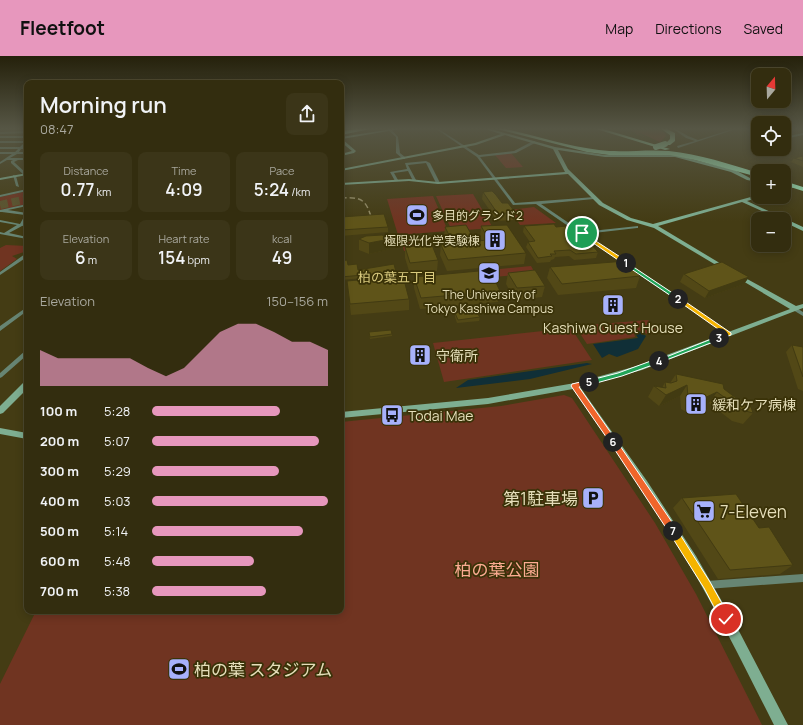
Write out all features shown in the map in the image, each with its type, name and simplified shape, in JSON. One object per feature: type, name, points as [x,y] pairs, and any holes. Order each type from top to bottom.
[{"type":"highway","points":[[696,159],[751,173]]},
{"type":"highway","points":[[704,159],[739,170]]},
{"type":"highway","points":[[712,159],[751,172]]},
{"type":"highway","points":[[791,184],[803,188]]},
{"type":"highway","points":[[793,186],[803,188]]},
{"type":"street","points":[[0,163],[8,159]]},
{"type":"street","points":[[17,159],[12,162],[24,171]]},
{"type":"street","points":[[344,169],[398,159]]},
{"type":"street","points":[[480,159],[514,204],[594,198]]},
{"type":"street","points":[[561,159],[568,173],[604,206],[629,219],[653,226],[803,314]]},
{"type":"street","points":[[687,159],[736,172],[751,179]]},
{"type":"street","points":[[414,180],[406,164],[426,163],[438,183]]},
{"type":"street","points":[[396,180],[392,172],[409,170]]},
{"type":"street","points":[[344,184],[396,180],[414,180],[438,183],[568,173]]},
{"type":"street","points":[[0,179],[24,174]]},
{"type":"street","points":[[14,176],[18,186]]},
{"type":"street","points":[[0,196],[24,191]]},
{"type":"street","points":[[653,226],[751,198]]},
{"type":"street","points":[[742,200],[768,212]]},
{"type":"street","points":[[537,203],[729,334]]},
{"type":"street","points":[[4,211],[24,207]]},
{"type":"street","points":[[4,211],[24,214]]},
{"type":"street","points":[[21,225],[24,220]]},
{"type":"street","points":[[0,222],[21,225]]},
{"type":"street","points":[[791,223],[803,229]]},
{"type":"street","points":[[2,234],[24,224]]},
{"type":"street","points":[[582,233],[637,227]]},
{"type":"street","points":[[2,234],[24,238]]},
{"type":"street","points":[[0,274],[24,257]]},
{"type":"street","points":[[344,415],[488,401],[575,386],[619,375],[803,306]]},
{"type":"street","points":[[0,329],[24,310]]},
{"type":"street","points":[[0,376],[24,356]]},
{"type":"street","points":[[575,386],[655,503],[707,585],[781,725]]},
{"type":"street","points":[[0,411],[24,387]]},
{"type":"street","points":[[0,432],[24,436]]},
{"type":"street","points":[[707,585],[803,578]]},
{"type":"green space","points":[[499,159],[516,159],[523,167],[506,168]]},
{"type":"green space","points":[[24,192],[24,205],[0,210],[0,197]]},
{"type":"green space","points":[[473,194],[493,228],[452,231],[436,196]]},
{"type":"green space","name":"多目的グランド2","points":[[433,196],[448,231],[398,235],[387,199]]},
{"type":"green space","points":[[534,207],[556,223],[520,225],[510,210]]},
{"type":"green space","points":[[422,238],[427,249],[404,251],[401,239]]},
{"type":"green space","points":[[6,245],[24,246],[24,252],[12,256],[17,259],[0,271],[0,248]]},
{"type":"green space","points":[[531,266],[535,273],[453,281],[450,274]]},
{"type":"green space","points":[[648,320],[659,333],[647,334],[641,331],[634,332],[635,337],[587,344],[575,326]]},
{"type":"green space","points":[[571,328],[592,360],[444,382],[433,343]]},
{"type":"green space","name":"柏の葉公園","points":[[564,395],[572,398],[655,523],[696,594],[762,725],[0,725],[0,684],[35,614],[344,614],[344,422],[501,406]]},
{"type":"water","points":[[640,332],[646,336],[638,349],[617,357],[609,354],[602,358],[593,344],[638,338],[635,333]]},
{"type":"water","points":[[587,363],[592,364],[530,379],[456,388],[468,380]]},
{"type":"building","points":[[492,191],[502,203],[508,203],[515,212],[498,214],[483,192]]},
{"type":"building","points":[[384,214],[388,227],[344,230],[344,217]]},
{"type":"building","points":[[554,224],[556,227],[567,226],[577,238],[585,237],[598,252],[576,254],[570,250],[554,251],[556,254],[550,254],[552,256],[538,258],[528,242],[535,241],[524,226]]},
{"type":"building","points":[[466,225],[475,241],[489,240],[481,226],[507,225],[526,253],[448,260],[441,245],[453,243],[445,227]]},
{"type":"building","points":[[382,235],[390,239],[369,243],[359,239],[366,236]]},
{"type":"building","points":[[432,245],[438,260],[410,263],[405,247]]},
{"type":"building","points":[[344,260],[347,260],[348,265],[357,264],[358,270],[394,264],[396,272],[344,277]]},
{"type":"building","points":[[626,261],[640,276],[562,284],[550,267]]},
{"type":"building","points":[[722,262],[749,277],[709,291],[684,274]]},
{"type":"building","points":[[490,270],[500,291],[421,298],[414,277]]},
{"type":"building","points":[[535,270],[545,286],[517,288],[508,273]]},
{"type":"building","points":[[403,276],[409,299],[350,304],[347,281]]},
{"type":"building","points":[[612,297],[616,302],[607,302],[604,298]]},
{"type":"building","points":[[474,309],[480,317],[458,320],[455,313]]},
{"type":"building","points":[[391,330],[392,334],[370,337],[369,332]]},
{"type":"building","points":[[792,345],[803,347],[803,377]]},
{"type":"building","points":[[676,374],[723,384],[724,389],[736,398],[741,399],[741,402],[747,406],[751,407],[753,413],[742,410],[717,392],[696,402],[688,398],[687,385],[666,395],[654,386],[666,388],[665,382],[671,383],[677,381]]},
{"type":"building","points":[[736,494],[759,528],[769,527],[793,565],[730,570],[682,498]]},
{"type":"tunnel","points":[[0,205],[24,200]]},
{"type":"railway","points":[[344,198],[354,198],[362,201],[368,208],[372,220]]},
{"type":"place","name":"多目的グランド2","points":[[417,215]]},
{"type":"place","name":"極限光化学実験棟","points":[[495,240]]},
{"type":"place","name":"The University of Tokyo Kashiwa Campus","points":[[489,273]]},
{"type":"place","name":"Kashiwa Guest House","points":[[613,305]]},
{"type":"place","name":"守衛所","points":[[420,355]]},
{"type":"place","name":"緩和ケア病棟","points":[[696,404]]},
{"type":"place","name":"Todai Mae","points":[[392,415]]},
{"type":"place","name":"第1駐車場","points":[[593,498]]},
{"type":"place","name":"7-Eleven","points":[[704,511]]},
{"type":"place","name":"柏の葉 スタジアム","points":[[179,669]]},
{"type":"district","name":"柏の葉五丁目","points":[[397,277]]},
{"type":"route","points":[[582,233],[729,334],[619,375],[575,386],[655,503],[707,585],[726,619]]}]
